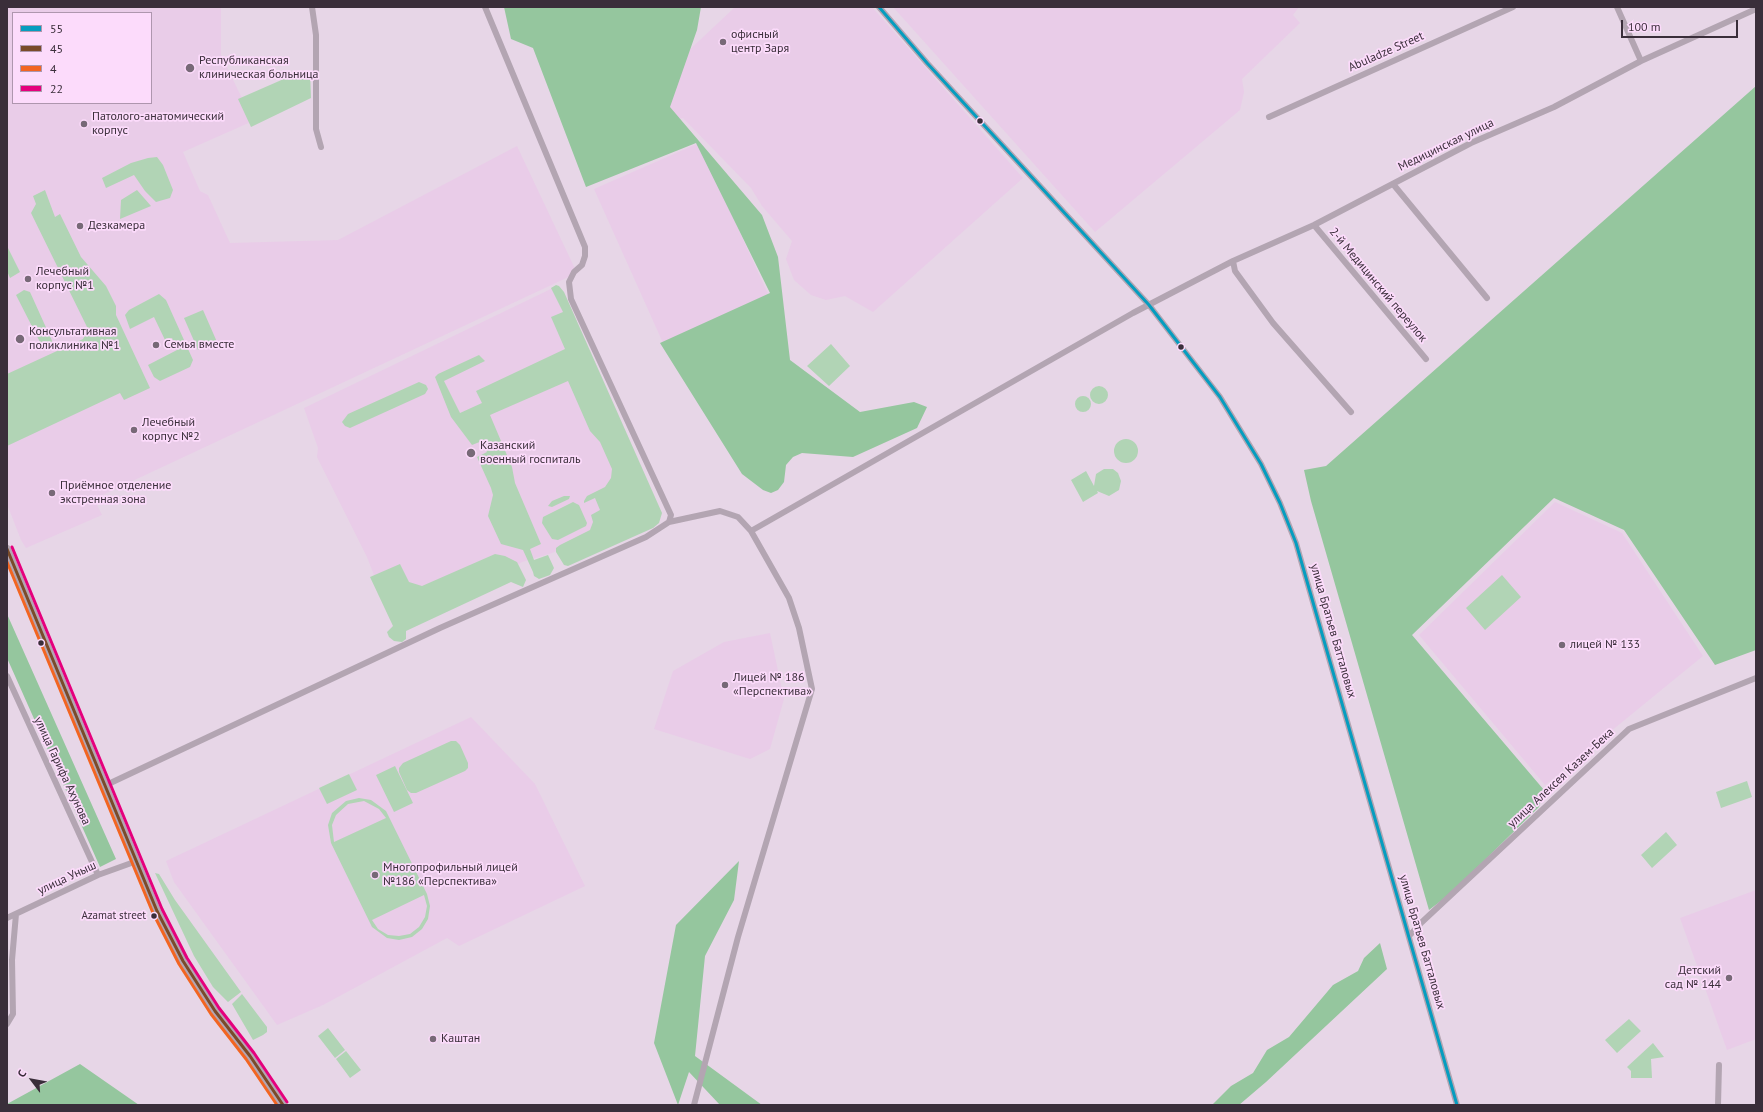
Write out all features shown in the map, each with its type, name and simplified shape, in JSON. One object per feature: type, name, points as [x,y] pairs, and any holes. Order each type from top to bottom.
[{"type":"street","points":[[312,7],[316,43],[316,129],[321,147]]},
{"type":"street","points":[[485,7],[585,247],[585,256],[582,265],[574,272],[569,282],[571,299],[671,515],[669,522]]},
{"type":"street","name":"улица Братьев Батталовых","points":[[879,7],[926,63],[1149,305],[1220,397],[1260,464],[1280,503],[1296,543],[1457,1105]]},
{"type":"street","name":"Abuladze Street","points":[[1269,117],[1512,7]]},
{"type":"street","points":[[1617,7],[1641,61]]},
{"type":"street","name":"Медицинская улица","points":[[751,531],[1149,305],[1233,261],[1314,225],[1471,143],[1554,107],[1641,61],[1756,10]]},
{"type":"street","points":[[1392,184],[1487,298]]},
{"type":"street","name":"2-й Медицинский переулок","points":[[1314,225],[1426,359]]},
{"type":"street","points":[[1233,261],[1235,271],[1273,323],[1351,412]]},
{"type":"street","points":[[104,786],[440,628],[646,537],[669,522],[720,511],[738,517],[751,531],[790,598],[799,628],[812,689],[738,937],[694,1105]]},
{"type":"street","points":[[7,550],[157,911],[183,961],[215,1011],[250,1056],[283,1105]]},
{"type":"street","name":"улица Гарифа Ахунова","points":[[7,676],[98,875]]},
{"type":"street","name":"улица Алексея Казем-Бека","points":[[1409,936],[1422,922],[1629,729],[1756,678]]},
{"type":"street","name":"улица Уныш","points":[[7,918],[98,875],[137,860]]},
{"type":"street","points":[[7,1024],[13,1014],[12,960],[16,914]]},
{"type":"street","points":[[1718,1105],[1719,1065]]},
{"type":"shaded area","points":[[7,7],[221,7],[221,55],[253,121],[183,152],[200,191],[208,195],[230,243],[338,240],[517,146],[577,273],[94,499],[102,515],[26,548],[21,540],[7,504]]},
{"type":"shaded area","points":[[735,7],[872,7],[1023,178],[873,312],[845,296],[826,300],[811,295],[794,280],[786,259],[792,241],[762,206],[751,188],[683,118],[673,120],[648,89]]},
{"type":"shaded area","points":[[893,7],[1299,7],[1293,15],[1300,23],[1242,79],[1244,92],[1240,110],[1095,232]]},
{"type":"shaded area","points":[[699,143],[769,296],[663,343],[594,189]]},
{"type":"shaded area","name":"Казанский военный госпиталь","points":[[555,287],[641,512],[552,553],[522,562],[494,579],[393,625],[367,557],[317,457],[318,448],[304,408]]},
{"type":"shaded area","name":"лицей № 133","points":[[1555,502],[1622,533],[1703,656],[1545,785],[1419,635]]},
{"type":"shaded area","name":"Лицей № 186 «Перспектива»","points":[[770,633],[784,699],[770,749],[750,759],[654,729],[673,671],[724,642]]},
{"type":"shaded area","name":"Многопрофильный лицей №186 «Перспектива»","points":[[471,717],[535,784],[585,886],[459,946],[447,938],[323,1005],[277,1025],[174,882],[166,861]]},
{"type":"shaded area","name":"Детский сад № 144","points":[[1756,890],[1756,1039],[1727,1050],[1680,918]]},
{"type":"green space","points":[[504,7],[701,7],[697,30],[670,107],[762,215],[778,257],[790,360],[860,412],[914,402],[927,407],[917,428],[853,457],[802,453],[793,457],[786,465],[784,482],[778,490],[771,493],[763,490],[742,474],[660,343],[770,293],[696,143],[586,187],[533,48],[511,39]]},
{"type":"green space","points":[[302,71],[310,71],[311,98],[251,127],[238,99]]},
{"type":"green space","points":[[1756,86],[1756,650],[1715,665],[1624,530],[1554,498],[1412,635],[1544,790],[1539,807],[1450,894],[1429,910],[1311,501],[1304,470],[1326,466]]},
{"type":"green space","points":[[157,157],[163,165],[173,190],[170,198],[156,202],[145,191],[134,175],[106,188],[102,178],[131,163]]},
{"type":"green space","points":[[45,190],[55,217],[60,214],[81,257],[106,286],[116,306],[116,315],[150,388],[124,400],[120,393],[7,446],[7,374],[83,339],[88,329],[31,213],[36,204],[33,196]]},
{"type":"green space","points":[[137,190],[151,206],[120,219],[121,200]]},
{"type":"green space","points":[[7,246],[20,272],[10,278],[7,271]]},
{"type":"green space","points":[[556,285],[559,286],[564,292],[662,513],[659,523],[653,528],[568,566],[564,565],[556,552],[556,548],[590,530],[593,522],[591,515],[600,510],[595,498],[584,503],[584,501],[587,496],[605,487],[611,478],[612,469],[600,442],[590,431],[568,381],[490,415],[512,467],[515,483],[541,544],[530,549],[534,560],[548,555],[554,568],[550,575],[539,579],[534,576],[523,550],[501,544],[488,516],[493,495],[477,457],[487,452],[482,441],[472,445],[451,417],[435,377],[438,374],[479,355],[485,361],[444,381],[460,413],[482,403],[476,391],[565,349],[551,317],[563,312],[551,288]]},
{"type":"green space","points":[[24,290],[30,292],[53,343],[43,348],[16,295]]},
{"type":"green space","points":[[159,294],[166,300],[193,360],[190,367],[160,381],[154,377],[148,365],[177,350],[172,338],[165,340],[154,317],[130,329],[125,315],[129,310]]},
{"type":"green space","points":[[203,310],[217,342],[198,350],[184,318]]},
{"type":"green space","points":[[831,344],[850,366],[829,386],[807,366]]},
{"type":"green space","points":[[419,382],[426,385],[428,389],[425,394],[350,428],[345,426],[342,422],[348,414]]},
{"type":"green space","points":[[1095,386],[1103,386],[1108,391],[1106,402],[1103,404],[1095,404],[1090,399],[1090,391]]},
{"type":"green space","points":[[1080,396],[1086,396],[1091,401],[1089,410],[1086,412],[1080,412],[1075,407],[1075,401]]},
{"type":"green space","points":[[1126,439],[1134,443],[1138,451],[1134,459],[1126,463],[1118,459],[1114,451],[1118,443]]},
{"type":"green space","points":[[1104,469],[1113,469],[1118,473],[1121,481],[1119,490],[1109,496],[1097,491],[1098,493],[1083,502],[1071,480],[1086,471],[1094,486],[1096,474]]},
{"type":"green space","points":[[564,496],[570,496],[569,499],[552,507],[548,506],[552,501]]},
{"type":"green space","points":[[573,502],[579,505],[587,523],[586,526],[558,540],[552,539],[542,523],[543,517]]},
{"type":"green space","points":[[495,554],[505,556],[517,562],[526,580],[523,587],[511,582],[406,631],[406,639],[402,642],[394,641],[389,637],[387,632],[393,626],[370,577],[400,564],[409,582],[422,586]]},
{"type":"green space","points":[[1502,575],[1521,597],[1485,630],[1466,608]]},
{"type":"green space","points":[[7,614],[116,859],[100,867],[7,658]]},
{"type":"green space","points":[[451,741],[456,741],[460,745],[468,763],[468,768],[465,771],[416,793],[411,793],[407,790],[399,772],[399,768],[403,763]]},
{"type":"green space","points":[[395,766],[413,803],[394,812],[376,775]]},
{"type":"green space","points":[[349,774],[357,790],[327,804],[319,788]]},
{"type":"green space","points":[[1747,781],[1752,797],[1721,808],[1716,792]]},
{"type":"green space","points":[[359,798],[371,800],[386,811],[427,894],[430,906],[428,919],[422,929],[412,937],[399,940],[387,938],[372,927],[331,843],[328,825],[332,813],[346,801]],"holes":[[[364,801],[379,809],[386,818],[334,842],[332,825],[336,815],[348,804]],[[424,895],[427,906],[425,917],[419,927],[410,934],[399,936],[388,935],[378,929],[372,920]]]},
{"type":"green space","points":[[1666,832],[1677,845],[1652,868],[1641,855]]},
{"type":"green space","points":[[739,861],[734,900],[705,956],[695,1056],[762,1105],[720,1105],[689,1072],[678,1105],[654,1043],[676,925]]},
{"type":"green space","points":[[155,873],[159,874],[175,900],[241,992],[228,1002],[213,987],[194,956]]},
{"type":"green space","points":[[1380,943],[1387,969],[1266,1082],[1239,1105],[1212,1105],[1231,1086],[1253,1073],[1267,1050],[1289,1037],[1333,985],[1358,971],[1364,958]]},
{"type":"green space","points":[[242,994],[267,1027],[267,1032],[253,1040],[232,1004]]},
{"type":"green space","points":[[1629,1019],[1641,1031],[1617,1053],[1605,1040]]},
{"type":"green space","points":[[328,1028],[345,1050],[335,1058],[318,1036]]},
{"type":"green space","points":[[1653,1043],[1664,1057],[1651,1059],[1652,1078],[1631,1078],[1631,1071],[1627,1067]]},
{"type":"green space","points":[[346,1051],[361,1070],[350,1078],[336,1059]]},
{"type":"green space","points":[[80,1064],[139,1105],[7,1105],[7,1104]]},
{"type":"transit line","name":"55","points":[[879,7],[927,63],[1149,305],[1220,397],[1261,464],[1280,503],[1296,543],[1457,1105]]},
{"type":"transit line","name":"22","points":[[12,547],[162,909],[187,958],[219,1008],[254,1053],[287,1102]]},
{"type":"transit line","name":"45","points":[[7,549],[157,911],[183,961],[215,1011],[250,1056],[283,1105]]},
{"type":"transit line","name":"4","points":[[7,562],[153,913],[179,964],[211,1014],[246,1059],[277,1105]]},
{"type":"place","name":"офисный центр Заря","points":[[723,42]]},
{"type":"place","name":"Республиканская клиническая больница","points":[[190,68]]},
{"type":"place","name":"Патолого-анатомический корпус","points":[[84,124]]},
{"type":"place","name":"Дезкамера","points":[[80,226]]},
{"type":"place","name":"Лечебный корпус №1","points":[[28,279]]},
{"type":"place","name":"Консультативная поликлиника №1","points":[[20,339]]},
{"type":"place","name":"Семья вместе","points":[[156,345]]},
{"type":"place","name":"Лечебный корпус №2","points":[[134,430]]},
{"type":"place","name":"Казанский военный госпиталь","points":[[471,453]]},
{"type":"place","name":"Приёмное отделение экстренная зона","points":[[52,493]]},
{"type":"place","name":"лицей № 133","points":[[1562,645]]},
{"type":"place","name":"Лицей № 186 «Перспектива»","points":[[725,685]]},
{"type":"place","name":"Многопрофильный лицей №186 «Перспектива»","points":[[375,875]]},
{"type":"place","name":"Azamat street","points":[[154,916]]},
{"type":"place","name":"Детский сад № 144","points":[[1729,978]]},
{"type":"place","name":"Каштан","points":[[433,1039]]}]
